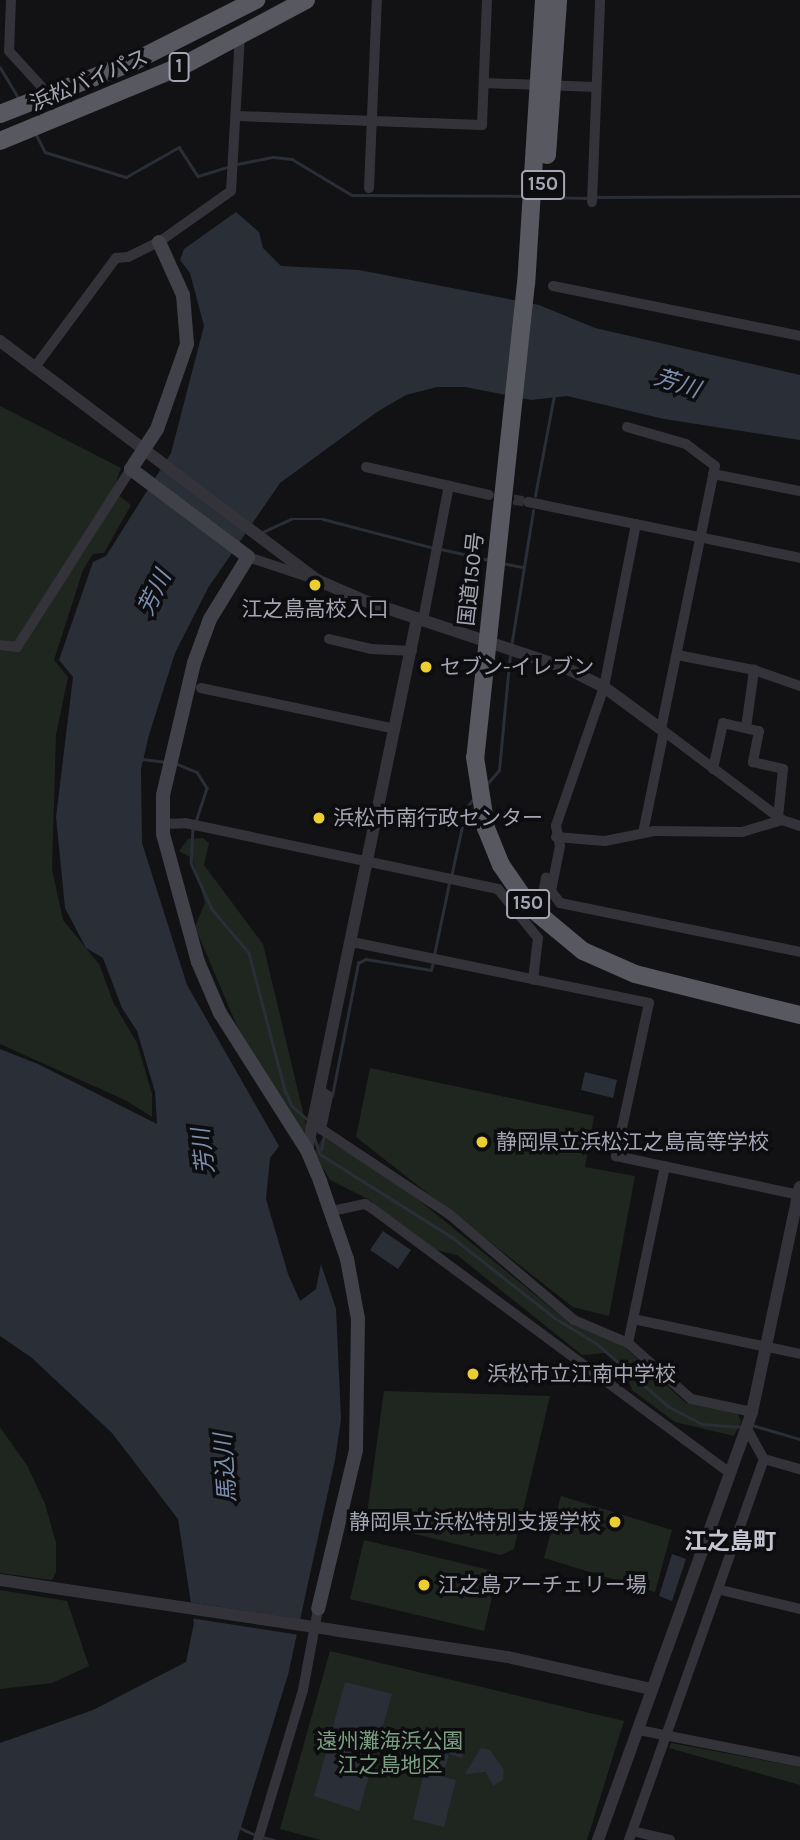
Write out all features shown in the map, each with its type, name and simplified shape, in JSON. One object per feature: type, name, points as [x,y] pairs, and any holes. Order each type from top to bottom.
[{"type":"highway","name":"浜松バイパス","points":[[0,141],[47,123],[240,37],[306,0]]},
{"type":"highway","name":"国道150号","points":[[544,0],[546,86]]},
{"type":"highway","name":"国道150号","points":[[558,0],[546,86],[488,640],[476,781],[486,828],[501,865],[530,907],[583,951],[635,974],[800,1015]]},
{"type":"highway","name":"浜松バイパス","points":[[5,112],[43,98],[246,3]]},
{"type":"main road","points":[[159,242],[183,296],[189,328],[172,391],[158,429],[146,452],[131,470],[248,557],[210,619],[194,663],[163,795],[162,824],[186,921],[220,1013],[307,1150],[332,1211],[347,1259],[358,1319],[358,1395],[352,1470],[318,1609]]},
{"type":"street","points":[[11,0],[9,51],[43,98]]},
{"type":"street","points":[[369,188],[377,0]]},
{"type":"street","points":[[237,116],[482,125],[487,0]]},
{"type":"street","points":[[592,197],[600,0]]},
{"type":"street","points":[[35,366],[116,258],[128,257],[159,242],[172,229],[202,214],[230,191],[235,159],[240,37]]},
{"type":"street","points":[[484,83],[596,87]]},
{"type":"street","points":[[553,286],[800,336]]},
{"type":"street","points":[[0,341],[317,580]]},
{"type":"street","points":[[627,427],[686,444],[715,466],[643,834]]},
{"type":"street","points":[[366,467],[489,495]]},
{"type":"street","points":[[0,645],[17,647],[131,470]]},
{"type":"street","points":[[713,474],[800,491]]},
{"type":"street","points":[[307,1150],[449,485]]},
{"type":"street","points":[[528,502],[800,558]]},
{"type":"street","points":[[541,906],[565,790],[604,687],[636,524]]},
{"type":"street","points":[[248,557],[566,668],[604,687],[780,819],[800,826]]},
{"type":"street","points":[[329,639],[412,651]]},
{"type":"street","points":[[677,654],[754,670],[800,686]]},
{"type":"street","points":[[746,728],[754,670]]},
{"type":"street","points":[[201,688],[395,729]]},
{"type":"street","points":[[713,769],[723,723],[759,731],[753,762],[783,769],[780,819]]},
{"type":"street","points":[[556,837],[605,841],[643,834],[742,832],[780,819]]},
{"type":"street","points":[[162,824],[185,823],[498,889],[538,938],[530,979]]},
{"type":"street","points":[[556,837],[560,846],[551,891],[561,904],[800,952]]},
{"type":"street","points":[[352,942],[649,1003],[616,1156],[799,1192],[752,1412],[598,1840]]},
{"type":"street","points":[[530,979],[533,942]]},
{"type":"street","points":[[320,1090],[328,1096],[321,1129],[440,1207],[574,1320],[628,1343],[691,1399],[752,1412]]},
{"type":"street","points":[[628,1343],[666,1166]]},
{"type":"street","points":[[332,1211],[365,1204],[373,1209],[730,1473]]},
{"type":"street","points":[[633,1319],[800,1354]]},
{"type":"street","points":[[746,1427],[764,1459],[800,1469]]},
{"type":"street","points":[[670,1840],[630,1835],[721,1590],[764,1459]]},
{"type":"street","points":[[0,1580],[508,1657],[651,1689]]},
{"type":"street","points":[[721,1590],[800,1609]]},
{"type":"street","points":[[258,1840],[303,1690],[318,1609]]},
{"type":"street","points":[[639,1730],[800,1762]]},
{"type":"green space","points":[[0,406],[121,468],[113,491],[131,505],[104,553],[93,554],[83,570],[54,660],[68,677],[56,735],[52,869],[63,920],[99,964],[113,1002],[137,1043],[152,1094],[152,1117],[125,1100],[0,1044]]},
{"type":"green space","points":[[203,838],[209,843],[204,865],[263,944],[307,1129],[300,1133],[243,1040],[195,927],[205,903],[192,858],[179,851],[188,839]]},
{"type":"green space","points":[[370,1068],[594,1116],[585,1167],[635,1176],[609,1316],[573,1307],[356,1137]]},
{"type":"green space","points":[[323,1137],[399,1184],[571,1324],[621,1344],[686,1403],[738,1414],[741,1422],[734,1436],[675,1422],[632,1390],[625,1368],[605,1353],[582,1355],[457,1255],[432,1249],[368,1199],[330,1180],[314,1153]]},
{"type":"green space","points":[[384,1391],[550,1396],[514,1549],[501,1555],[366,1522]]},
{"type":"green space","points":[[0,1427],[28,1467],[45,1504],[56,1543],[56,1572],[52,1580],[0,1573]]},
{"type":"green space","points":[[561,1496],[672,1530],[655,1592],[544,1558]]},
{"type":"green space","name":"江之島アーチェリー場","points":[[364,1540],[498,1572],[484,1631],[350,1599]]},
{"type":"green space","points":[[0,1590],[67,1601],[89,1666],[52,1683],[0,1689]]},
{"type":"green space","name":"遠州灘海浜公園 江之島地区","points":[[330,1651],[624,1721],[587,1840],[321,1840],[280,1829]]},
{"type":"green space","points":[[671,1743],[800,1767],[800,1785],[669,1748]]},
{"type":"water","points":[[236,212],[259,232],[263,248],[281,266],[359,270],[539,305],[595,328],[800,375],[800,440],[664,419],[567,396],[531,400],[465,387],[437,387],[406,395],[377,412],[280,483],[208,588],[175,653],[149,735],[141,769],[142,843],[187,985],[279,1146],[270,1158],[266,1199],[288,1274],[300,1301],[316,1289],[321,1264],[336,1309],[341,1419],[335,1460],[288,1675],[237,1840],[0,1840],[0,1743],[93,1710],[186,1662],[194,1623],[178,1519],[112,1433],[32,1358],[0,1336],[0,1049],[38,1064],[157,1124],[155,1092],[137,1031],[122,1008],[103,958],[86,948],[65,908],[56,817],[73,677],[59,660],[93,562],[106,556],[171,453],[204,326],[190,273],[180,260],[184,249]]},
{"type":"water","points":[[585,1072],[617,1080],[613,1098],[581,1090]]},
{"type":"water","points":[[383,1231],[411,1250],[398,1269],[370,1250]]},
{"type":"water","points":[[672,1554],[686,1559],[672,1601],[659,1596]]},
{"type":"water","points":[[345,1682],[392,1694],[359,1811],[314,1796]]},
{"type":"water","points":[[447,1738],[459,1740],[465,1748],[462,1758],[449,1754],[445,1768],[434,1770],[436,1746]]},
{"type":"water","points":[[481,1748],[490,1750],[504,1770],[503,1780],[493,1786],[486,1772],[465,1774]]},
{"type":"water","points":[[424,1772],[456,1780],[444,1827],[413,1819]]},
{"type":"pier","points":[[188,1602],[304,1620],[300,1635],[190,1618]]},
{"type":"waterway","points":[[0,67],[20,100]]},
{"type":"waterway","points":[[36,134],[45,152],[126,177],[179,147],[198,176],[230,166]]},
{"type":"waterway","points":[[237,164],[273,157],[292,159],[352,195],[524,196]]},
{"type":"waterway","points":[[597,197],[800,196]]},
{"type":"waterway","points":[[537,197],[590,198]]},
{"type":"waterway","points":[[535,496],[554,395]]},
{"type":"waterway","points":[[511,647],[533,511]]},
{"type":"waterway","points":[[263,532],[291,519],[323,519],[434,548]]},
{"type":"waterway","points":[[441,549],[489,560]]},
{"type":"waterway","points":[[502,563],[523,567]]},
{"type":"waterway","points":[[486,785],[499,770],[510,653]]},
{"type":"waterway","points":[[142,759],[167,762]]},
{"type":"waterway","points":[[177,764],[197,772],[207,788],[196,822]]},
{"type":"waterway","points":[[451,877],[466,808],[475,797]]},
{"type":"waterway","points":[[193,828],[191,863],[212,909],[249,953],[285,1090],[292,1106],[308,1120]]},
{"type":"waterway","points":[[434,955],[449,883]]},
{"type":"waterway","points":[[332,1096],[358,963],[366,959],[431,970],[433,962]]},
{"type":"waterway","points":[[314,1136],[320,1154],[452,1237],[555,1318],[596,1343],[668,1406],[702,1424],[742,1427]]},
{"type":"waterway","points":[[321,1150],[324,1136]]},
{"type":"waterway","points":[[752,1425],[800,1439]]},
{"type":"waterway","points":[[240,1828],[256,1835]]},
{"type":"waterway","points":[[262,1837],[274,1840]]},
{"type":"tunnel","points":[[499,497],[528,502]]},
{"type":"place","name":"江之島高校入口","points":[[315,585]]},
{"type":"place","name":"セブン-イレブン","points":[[426,667]]},
{"type":"place","name":"浜松市南行政センター","points":[[319,818]]},
{"type":"place","name":"静岡県立浜松江之島高等学校","points":[[482,1142]]},
{"type":"place","name":"浜松市立江南中学校","points":[[473,1374]]},
{"type":"place","name":"静岡県立浜松特別支援学校","points":[[615,1522]]},
{"type":"place","name":"江之島アーチェリー場","points":[[424,1585]]},
{"type":"district","name":"江之島町","points":[[730,1542]]},
{"type":"water label","name":"芳川","points":[[677,384]]},
{"type":"water label","name":"芳川","points":[[155,593]]},
{"type":"water label","name":"芳川","points":[[204,1151]]},
{"type":"water label","name":"馬込川","points":[[226,1468]]}]
